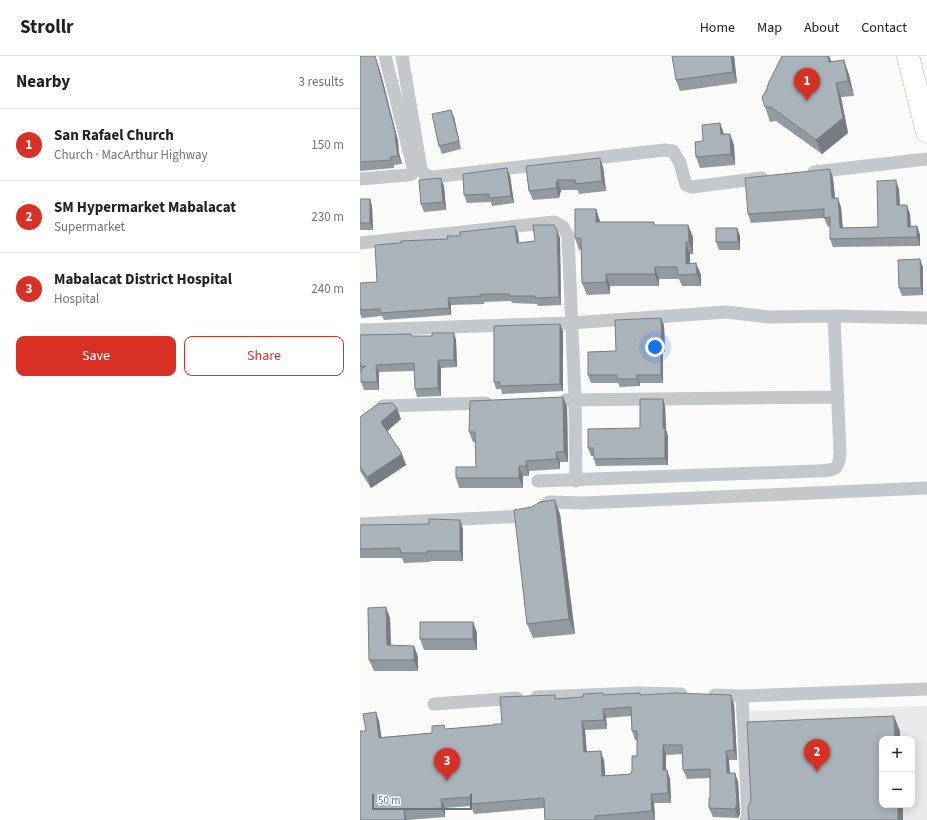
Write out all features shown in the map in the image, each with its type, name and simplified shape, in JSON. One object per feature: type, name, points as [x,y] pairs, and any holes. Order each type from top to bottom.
[{"type":"highway","points":[[908,56],[927,132]]},
{"type":"street","points":[[360,179],[408,175],[412,174],[414,171],[385,56]]},
{"type":"street","points":[[402,56],[421,169],[426,176],[434,177],[664,150],[674,151],[680,164],[686,185],[692,187],[777,176]]},
{"type":"street","points":[[801,173],[927,159]]},
{"type":"street","points":[[360,243],[554,222],[563,226],[568,236],[575,399],[576,480]]},
{"type":"street","points":[[360,330],[571,323],[726,312],[768,317],[834,316],[927,318]]},
{"type":"street","points":[[538,481],[829,470],[836,468],[840,463],[840,453],[834,316]]},
{"type":"street","points":[[552,400],[838,397]]},
{"type":"street","points":[[383,406],[498,402]]},
{"type":"street","points":[[360,524],[526,516],[536,514],[549,502],[577,503],[927,488]]},
{"type":"street","points":[[434,704],[486,699],[637,693],[742,696],[927,689]]},
{"type":"street","points":[[742,696],[748,815],[746,820]]},
{"type":"shaded area","points":[[927,706],[927,820],[753,820],[750,711]]},
{"type":"building","points":[[360,56],[375,56],[378,66],[395,132],[398,156],[390,157],[391,160],[360,162]]},
{"type":"building","points":[[672,56],[731,56],[733,72],[676,80]]},
{"type":"building","points":[[782,56],[828,56],[829,62],[844,60],[848,81],[836,83],[843,118],[816,140],[771,107],[765,107],[762,97]]},
{"type":"building","points":[[451,110],[459,141],[439,146],[432,114]]},
{"type":"building","points":[[720,123],[721,134],[730,134],[731,154],[696,157],[695,142],[703,141],[702,125]]},
{"type":"building","points":[[600,158],[602,181],[576,184],[575,180],[557,180],[556,188],[529,191],[526,166]]},
{"type":"building","points":[[507,168],[511,196],[490,198],[489,194],[464,195],[463,174]]},
{"type":"building","points":[[830,169],[832,198],[838,198],[840,228],[878,227],[877,181],[896,180],[897,205],[907,205],[908,227],[917,226],[917,237],[830,239],[830,217],[824,218],[824,209],[748,214],[745,178]]},
{"type":"building","points":[[441,178],[443,202],[421,204],[419,180]]},
{"type":"building","points":[[360,199],[370,199],[370,223],[360,223]]},
{"type":"building","points":[[575,209],[596,209],[596,222],[654,222],[654,225],[688,225],[689,242],[686,242],[686,264],[696,263],[697,274],[678,275],[677,267],[655,267],[655,274],[606,274],[606,282],[582,283],[581,238],[575,238]]},
{"type":"building","points":[[533,225],[554,225],[557,230],[559,297],[535,298],[535,296],[509,296],[509,294],[481,294],[481,296],[448,298],[449,308],[381,313],[380,309],[360,310],[360,283],[377,282],[375,245],[401,243],[401,241],[448,239],[447,236],[460,236],[460,232],[515,226],[517,243],[535,241]]},
{"type":"building","points":[[716,228],[737,228],[738,242],[716,242]]},
{"type":"building","points":[[920,259],[921,288],[899,288],[898,260]]},
{"type":"building","points":[[661,318],[661,375],[637,375],[637,379],[617,379],[617,375],[588,375],[588,352],[616,351],[615,320]]},
{"type":"building","points":[[560,324],[560,384],[499,386],[500,382],[494,382],[494,326]]},
{"type":"building","points":[[432,333],[454,333],[454,360],[438,360],[438,388],[415,389],[414,363],[376,365],[377,382],[361,382],[361,369],[366,366],[361,367],[360,364],[360,335],[411,334],[412,336],[432,336]]},
{"type":"building","points":[[563,397],[564,452],[556,452],[557,459],[526,461],[526,466],[519,466],[519,478],[456,478],[456,467],[476,467],[475,432],[469,432],[470,401]]},
{"type":"building","points":[[640,399],[663,399],[665,458],[594,459],[593,448],[588,448],[588,429],[640,428]]},
{"type":"building","points":[[392,403],[397,408],[381,422],[402,454],[367,477],[360,466],[360,417],[378,404]]},
{"type":"building","points":[[555,500],[569,619],[527,624],[514,510],[532,507],[540,502]]},
{"type":"building","points":[[429,519],[460,520],[460,551],[401,553],[400,548],[360,549],[360,525],[429,524]]},
{"type":"building","points":[[386,607],[387,645],[414,646],[414,660],[369,660],[368,608]]},
{"type":"building","points":[[420,622],[473,622],[473,639],[420,639]]},
{"type":"building","points":[[603,693],[603,695],[640,693],[640,695],[675,693],[731,695],[734,750],[726,751],[727,773],[735,773],[737,804],[735,809],[709,808],[710,769],[683,770],[682,745],[663,745],[663,770],[667,770],[668,793],[651,794],[652,811],[595,816],[595,820],[545,820],[544,798],[471,804],[470,797],[441,799],[442,808],[404,810],[405,820],[360,820],[360,731],[366,731],[363,714],[376,712],[379,738],[432,733],[432,726],[444,725],[445,729],[502,724],[500,697],[555,695],[555,699],[583,697],[583,694]],"holes":[[[631,707],[632,731],[637,731],[637,756],[632,756],[631,774],[602,776],[601,751],[584,752],[582,721],[604,720],[603,709]]]},
{"type":"building","points":[[894,716],[895,736],[879,736],[879,808],[898,808],[898,820],[749,820],[748,808],[751,800],[747,722]]},
{"type":"place","name":"San Rafael Church","points":[[807,101]]},
{"type":"place","name":"SM Hypermarket Mabalacat","points":[[817,772]]},
{"type":"place","name":"Mabalacat District Hospital","points":[[447,781]]}]
